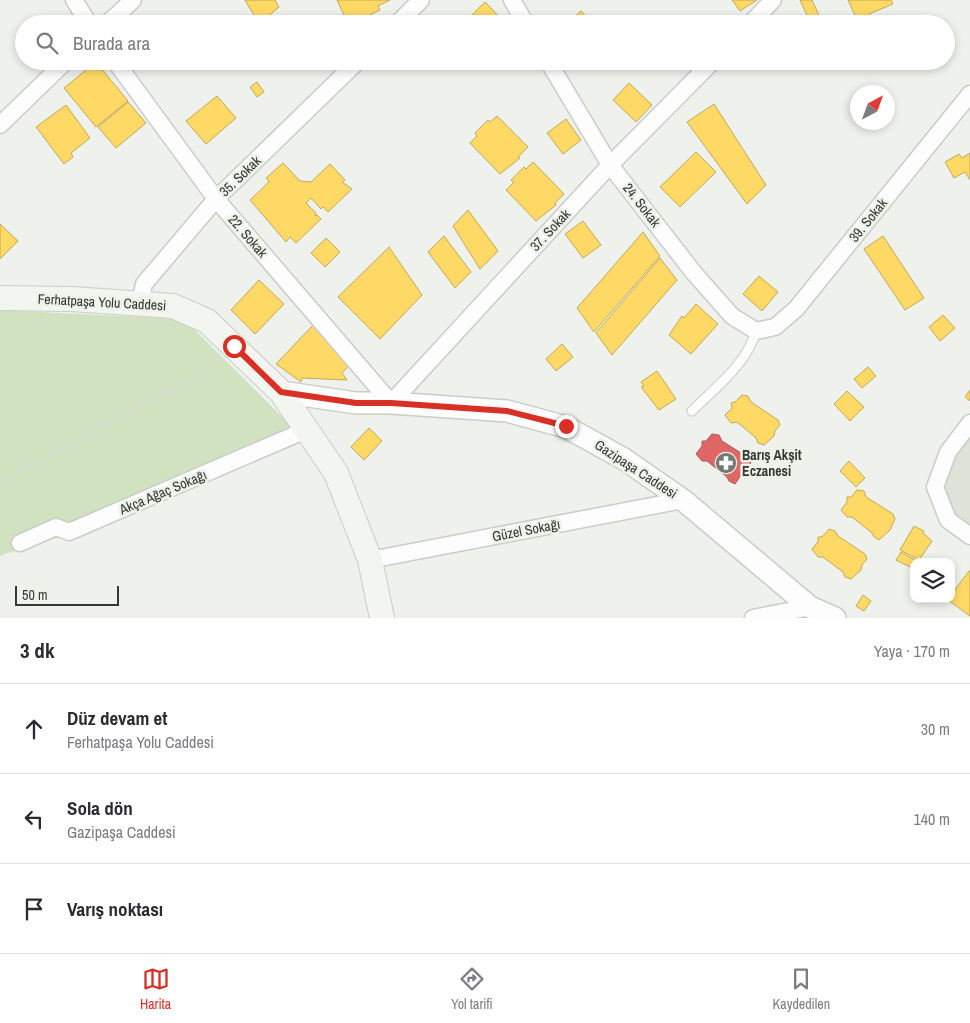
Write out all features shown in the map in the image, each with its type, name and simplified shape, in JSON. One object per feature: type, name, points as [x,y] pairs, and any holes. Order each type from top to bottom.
[{"type":"main road","name":"Ferhatpaşa Yolu Caddesi","points":[[0,298],[173,306],[207,321],[281,392],[336,473],[370,560],[382,618]]},
{"type":"street","points":[[74,0],[83,15]]},
{"type":"street","points":[[116,15],[133,0]]},
{"type":"street","points":[[406,15],[422,0]]},
{"type":"street","points":[[512,0],[521,15]]},
{"type":"street","points":[[759,15],[773,0]]},
{"type":"street","points":[[0,124],[57,70]]},
{"type":"street","name":"22. Sokak","points":[[123,70],[216,199],[391,403]]},
{"type":"street","name":"35. Sokak","points":[[140,304],[144,284],[216,199],[349,70]]},
{"type":"street","name":"24. Sokak","points":[[553,70],[610,165],[694,273],[732,316],[756,332]]},
{"type":"street","name":"37. Sokak","points":[[391,403],[610,165],[704,70]]},
{"type":"street","name":"39. Sokak","points":[[756,332],[776,327],[796,309],[970,94]]},
{"type":"street","name":"Gazipaşa Caddesi","points":[[281,392],[356,403],[391,403],[507,411],[566,426],[624,458],[683,500],[810,607],[836,618]]},
{"type":"street","points":[[970,423],[948,452],[935,487],[948,520],[970,536]]},
{"type":"street","name":"Akça Ağaç Sokağı","points":[[20,543],[56,527],[69,532],[306,430]]},
{"type":"street","name":"Güzel Sokağı","points":[[370,560],[683,500]]},
{"type":"street","points":[[753,618],[810,607]]},
{"type":"lane","points":[[692,412],[737,365],[752,346],[756,332]]},
{"type":"path","points":[[0,482],[203,373],[234,346]]},
{"type":"shaded area","points":[[970,416],[970,542],[947,525],[929,497],[937,459]]},
{"type":"green space","points":[[0,310],[180,319],[196,331],[291,426],[285,436],[70,522],[49,522],[13,537],[17,551],[0,555]]},
{"type":"building: Konut","points":[[245,0],[275,0],[279,7],[270,15],[254,15]]},
{"type":"building: Konut","points":[[337,0],[390,0],[378,6],[380,10],[370,15],[344,15]]},
{"type":"building: Konut","points":[[732,0],[757,0],[740,11]]},
{"type":"building: Konut","points":[[800,0],[812,0],[819,15],[807,15]]},
{"type":"building: Konut","points":[[848,0],[891,0],[893,4],[870,15],[855,15]]},
{"type":"building: Konut","points":[[485,2],[497,15],[472,15]]},
{"type":"building: Konut","points":[[581,11],[585,15],[576,15]]},
{"type":"building: Konut","points":[[86,70],[103,70],[128,101],[96,127],[64,88]]},
{"type":"building: Konut","points":[[257,82],[264,92],[257,97],[250,87]]},
{"type":"building: Konut","points":[[629,83],[652,105],[636,122],[613,100]]},
{"type":"building: Konut","points":[[217,96],[236,118],[206,144],[186,121]]},
{"type":"building: Konut","points":[[128,102],[146,123],[116,148],[98,127]]},
{"type":"building: Konut","points":[[714,104],[766,185],[747,204],[687,122]]},
{"type":"building: Konut","points":[[66,105],[90,138],[71,153],[73,157],[64,164],[36,127]]},
{"type":"building: Konut","points":[[497,116],[528,147],[518,157],[520,158],[500,174],[470,143],[477,136],[475,133],[488,120],[490,122]]},
{"type":"building: Konut","points":[[566,119],[581,140],[563,154],[547,133]]},
{"type":"building: Konut","points":[[696,152],[716,172],[680,207],[660,187]]},
{"type":"building: Konut","points":[[970,153],[970,180],[965,172],[954,178],[945,162],[959,154],[962,158]]},
{"type":"building: Konut","points":[[533,162],[564,194],[555,203],[556,205],[536,221],[506,190],[514,182],[511,180],[524,167],[526,169]]},
{"type":"building: Konut","points":[[283,163],[300,181],[311,182],[330,164],[345,180],[342,182],[352,189],[328,212],[323,207],[321,209],[311,198],[306,203],[316,213],[315,216],[317,215],[321,219],[296,243],[290,237],[286,242],[250,200],[269,181],[266,178]]},
{"type":"building: Konut","points":[[468,210],[498,251],[480,269],[453,226]]},
{"type":"building: Konut","points":[[583,221],[601,245],[583,258],[565,234]]},
{"type":"building: Konut","points":[[0,224],[18,241],[0,259]]},
{"type":"building: Konut","points":[[643,232],[660,256],[594,332],[577,308]]},
{"type":"building: Konut","points":[[444,236],[471,272],[455,288],[428,252]]},
{"type":"building: Konut","points":[[883,236],[924,298],[905,310],[864,249]]},
{"type":"building: Konut","points":[[326,238],[340,252],[325,267],[311,253]]},
{"type":"building: Konut","points":[[389,247],[422,295],[380,339],[338,297]]},
{"type":"building: Konut","points":[[660,258],[677,280],[612,355],[596,333]]},
{"type":"building: Konut","points":[[759,276],[778,292],[762,311],[743,294]]},
{"type":"building: Konut","points":[[259,280],[284,304],[255,334],[231,310]]},
{"type":"building: Konut","points":[[696,304],[718,324],[691,354],[669,335],[682,316],[684,318]]},
{"type":"building: Konut","points":[[943,315],[955,328],[940,341],[929,327]]},
{"type":"building: Konut","points":[[316,322],[352,362],[342,373],[347,380],[302,378],[301,382],[276,364]]},
{"type":"building: Konut","points":[[562,344],[573,357],[556,371],[546,359]]},
{"type":"building: Konut","points":[[868,367],[876,376],[862,388],[854,379]]},
{"type":"building: Konut","points":[[657,371],[676,399],[659,410],[641,387],[644,386],[641,382]]},
{"type":"building: Konut","points":[[970,390],[970,401],[965,397]]},
{"type":"building: Konut","points":[[847,391],[864,407],[850,421],[834,404]]},
{"type":"building: Konut","points":[[742,395],[748,396],[751,402],[778,420],[780,425],[775,431],[774,436],[764,445],[758,443],[756,438],[737,422],[731,423],[725,415],[732,408],[731,403],[735,402]]},
{"type":"building: Konut","points":[[369,428],[382,441],[364,460],[351,447]]},
{"type":"building: Konut","points":[[849,461],[865,478],[856,487],[840,471]]},
{"type":"building: Konut","points":[[857,490],[864,491],[866,497],[893,514],[895,519],[890,530],[879,540],[852,517],[847,517],[841,510],[847,502],[847,497],[851,497]]},
{"type":"building: Konut","points":[[914,526],[924,531],[923,533],[932,541],[920,558],[915,558],[900,550]]},
{"type":"building: Konut","points":[[829,529],[835,531],[838,536],[865,554],[867,559],[862,565],[861,570],[851,579],[845,577],[843,572],[823,557],[818,557],[812,549],[818,542],[818,537],[822,537]]},
{"type":"building: Konut","points":[[901,552],[911,558],[910,567],[896,560]]},
{"type":"building: Konut","points":[[970,571],[970,616],[952,603],[955,603],[955,590]]},
{"type":"building: Konut","points":[[863,595],[871,601],[864,611],[856,606]]},
{"type":"building: Ticaret","points":[[712,434],[719,435],[722,441],[749,458],[751,463],[745,469],[745,474],[741,475],[735,484],[707,461],[702,461],[696,454],[702,446],[702,441],[706,441]]},
{"type":"place","name":"Barış Akşit Eczanesi","points":[[726,463]]},
{"type":"route","points":[[234,346],[281,392],[356,403],[391,403],[507,411],[566,426]]}]
